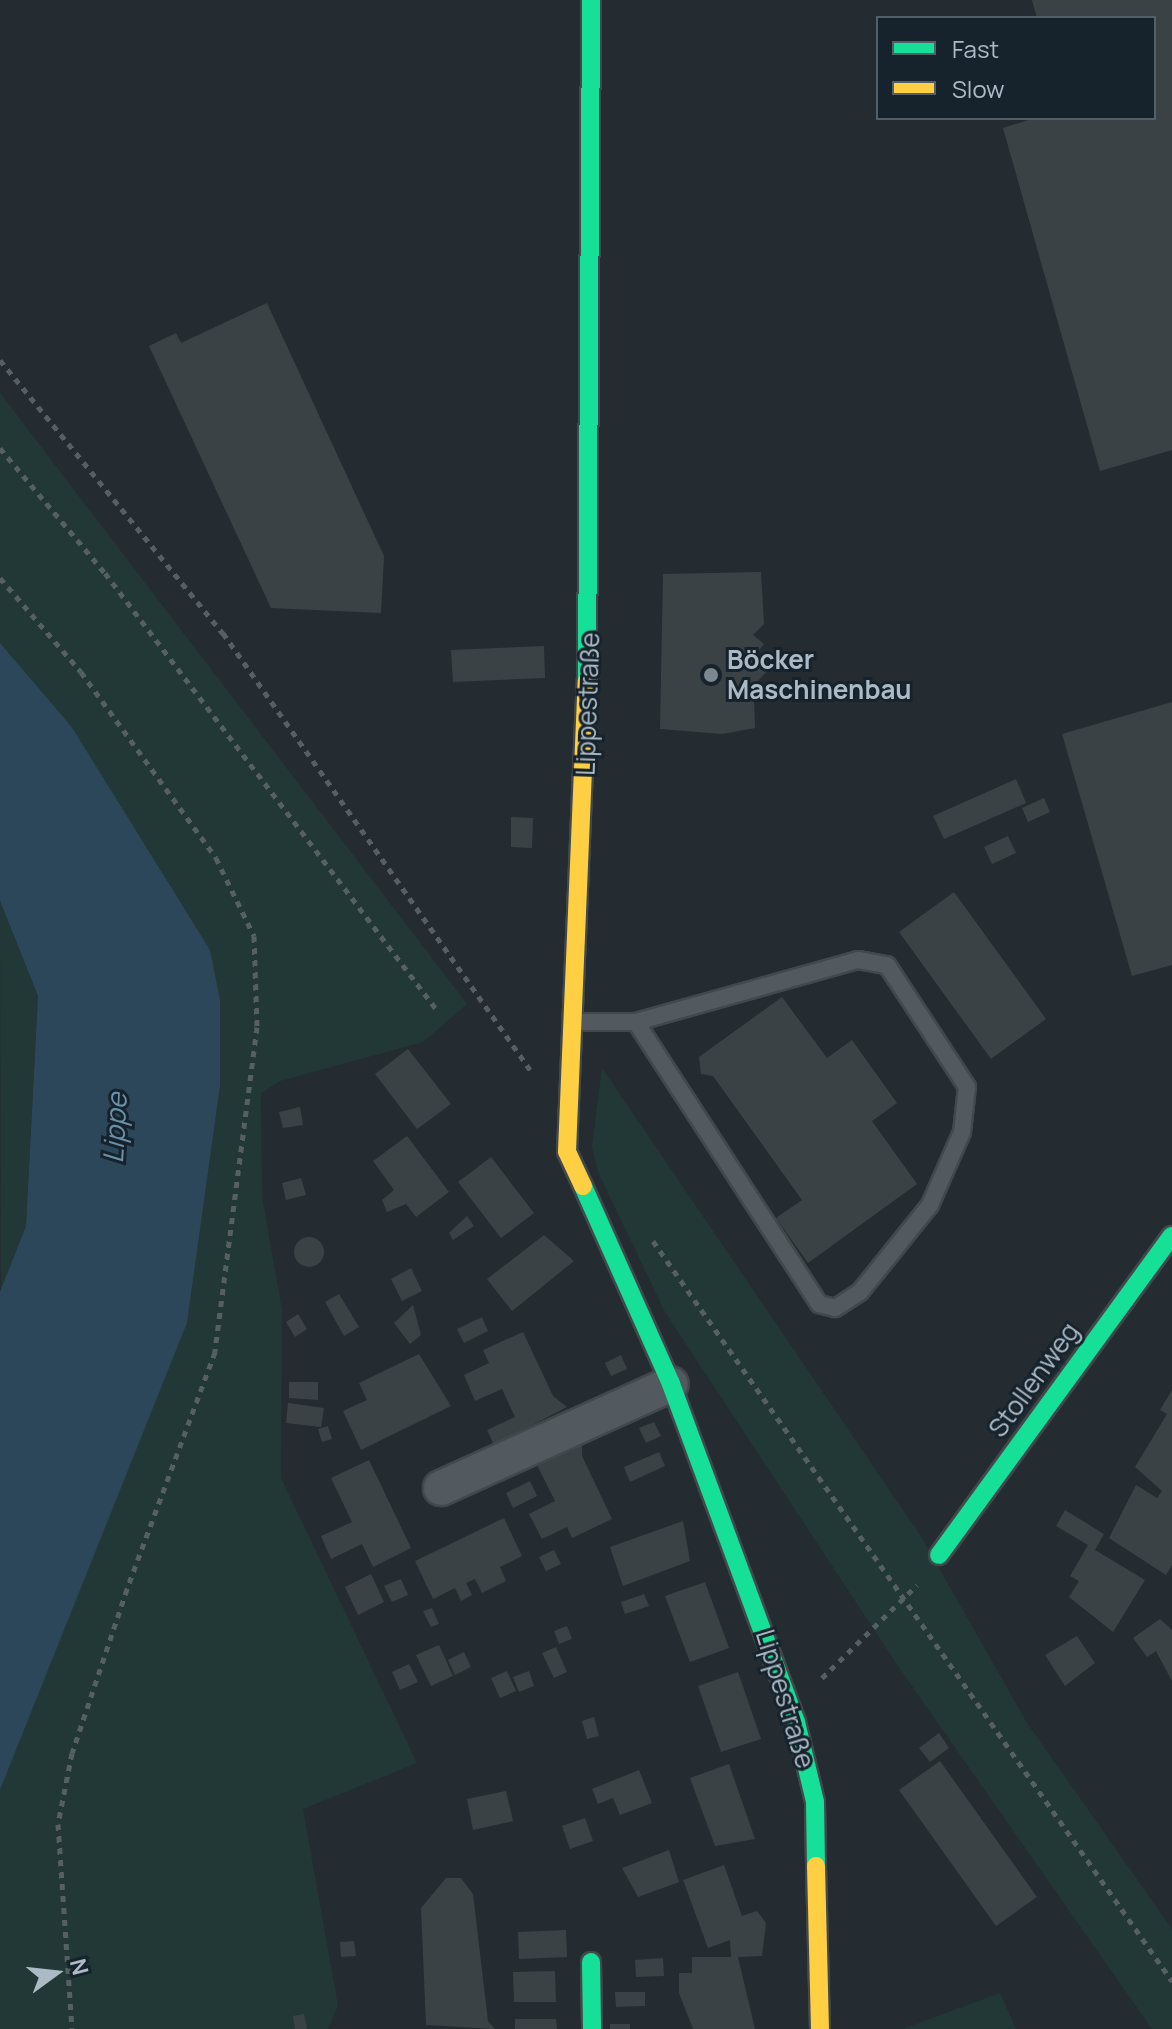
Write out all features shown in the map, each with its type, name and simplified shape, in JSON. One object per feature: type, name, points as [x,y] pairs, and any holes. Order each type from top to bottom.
[{"type":"street","name":"Lippestraße","points":[[591,0],[592,576],[569,1022],[572,1177],[624,1271],[671,1384],[790,1704],[815,1802],[820,2029]]},
{"type":"street","name":"Stollenweg","points":[[939,1555],[1172,1236]]},
{"type":"street","points":[[441,1488],[671,1384]]},
{"type":"street","points":[[591,1962],[592,2029]]},
{"type":"lane","points":[[569,1022],[636,1022],[858,960],[887,965],[967,1087],[962,1132],[930,1205],[860,1292],[835,1308],[819,1304],[636,1022]]},
{"type":"path","points":[[0,360],[223,633],[534,1076]]},
{"type":"path","points":[[0,448],[105,573],[437,1010]]},
{"type":"path","points":[[0,578],[81,672],[216,858],[254,936],[257,1027],[215,1352],[127,1589],[72,1753],[58,1824],[72,2029]]},
{"type":"path","points":[[649,1235],[904,1604],[1172,1981]]},
{"type":"path","points":[[790,1704],[904,1604]]},
{"type":"green space","points":[[0,393],[467,1004],[423,1042],[280,1081],[261,1093],[262,1196],[282,1310],[281,1478],[417,1763],[303,1809],[338,2006],[328,2029],[0,2029],[0,1790],[187,1323],[220,1086],[220,1000],[71,726],[0,643]]},
{"type":"green space","points":[[0,901],[38,996],[26,1226],[1,1292]]},
{"type":"green space","points":[[602,1068],[922,1538],[1027,1723],[1172,1929],[1172,2029],[1152,2029],[898,1666],[665,1312],[598,1172],[592,1147]]},
{"type":"green space","points":[[1000,1993],[1016,2029],[903,2029]]},
{"type":"water","name":"Lippe","points":[[0,643],[71,726],[210,950],[220,1000],[220,1086],[187,1323],[0,1790],[0,1292],[26,1226],[38,996],[0,901]]},
{"type":"building","points":[[1032,0],[1172,0],[1172,450],[1100,471],[1003,128],[1029,120],[1156,120],[1156,16],[1036,16]]},
{"type":"building","points":[[267,303],[384,556],[381,613],[271,608],[149,346],[176,333],[181,343]]},
{"type":"building","name":"Böcker Maschinenbau","points":[[761,572],[764,624],[753,635],[764,644],[754,656],[770,668],[757,682],[763,687],[754,699],[755,728],[722,734],[660,729],[663,574]]},
{"type":"building","points":[[544,646],[545,678],[453,682],[451,650]]},
{"type":"building","points":[[1172,702],[1172,965],[1132,976],[1062,734]]},
{"type":"building","points":[[1016,779],[1026,803],[944,839],[933,816]]},
{"type":"building","points":[[1044,798],[1050,812],[1028,822],[1022,808]]},
{"type":"building","points":[[511,817],[533,818],[532,848],[511,847]]},
{"type":"building","points":[[1008,836],[1016,853],[992,864],[984,847]]},
{"type":"building","points":[[954,892],[1046,1019],[991,1059],[899,932]]},
{"type":"building","points":[[782,997],[827,1058],[852,1040],[897,1103],[872,1121],[917,1184],[808,1263],[776,1218],[802,1200],[713,1076],[701,1074],[699,1057]]},
{"type":"building","points":[[408,1049],[451,1104],[417,1129],[375,1074]]},
{"type":"building","points":[[300,1107],[303,1125],[283,1128],[279,1112]]},
{"type":"building","points":[[407,1136],[449,1192],[416,1217],[406,1204],[387,1212],[382,1200],[394,1190],[373,1161]]},
{"type":"building","points":[[491,1157],[534,1213],[501,1238],[458,1182]]},
{"type":"building","points":[[301,1178],[306,1195],[286,1200],[282,1183]]},
{"type":"building","points":[[467,1216],[474,1226],[453,1240],[449,1233]]},
{"type":"building","points":[[544,1235],[574,1261],[512,1311],[487,1279]]},
{"type":"building","points":[[309,1237],[320,1241],[324,1252],[320,1263],[309,1267],[298,1263],[294,1252],[298,1241]]},
{"type":"building","points":[[411,1268],[422,1291],[402,1301],[391,1279]]},
{"type":"building","points":[[339,1294],[359,1327],[344,1336],[325,1302]]},
{"type":"building","points":[[413,1305],[421,1335],[410,1344],[394,1323]]},
{"type":"building","points":[[298,1314],[307,1329],[295,1337],[286,1322]]},
{"type":"building","points":[[482,1317],[488,1331],[464,1343],[457,1329]]},
{"type":"building","points":[[523,1332],[553,1396],[567,1407],[494,1445],[487,1430],[515,1417],[502,1389],[475,1401],[464,1375],[489,1363],[483,1350]]},
{"type":"building","points":[[419,1354],[451,1406],[361,1450],[343,1411],[367,1400],[359,1383]]},
{"type":"building","points":[[621,1355],[627,1369],[611,1376],[605,1363]]},
{"type":"building","points":[[289,1382],[318,1382],[318,1400],[289,1398]]},
{"type":"building","points":[[1172,1390],[1172,1565],[1166,1575],[1109,1538],[1136,1485],[1157,1498],[1162,1491],[1135,1467],[1167,1414],[1160,1410]]},
{"type":"building","points":[[288,1403],[324,1408],[321,1427],[286,1423]]},
{"type":"building","points":[[654,1422],[661,1436],[646,1443],[639,1428]]},
{"type":"building","points":[[328,1426],[332,1439],[322,1442],[318,1429]]},
{"type":"building","points":[[582,1438],[582,1456],[612,1519],[572,1538],[567,1527],[542,1539],[529,1514],[555,1501],[533,1457]]},
{"type":"building","points":[[659,1452],[665,1466],[630,1482],[624,1467]]},
{"type":"building","points":[[369,1460],[411,1548],[373,1567],[362,1544],[331,1559],[321,1536],[352,1522],[331,1478]]},
{"type":"building","points":[[530,1481],[537,1496],[513,1508],[506,1493]]},
{"type":"building","points":[[1065,1510],[1104,1534],[1095,1550],[1145,1580],[1113,1632],[1069,1597],[1079,1581],[1070,1576],[1088,1545],[1056,1526]]},
{"type":"building","points":[[504,1518],[522,1556],[500,1567],[506,1581],[482,1593],[475,1579],[466,1583],[472,1595],[461,1601],[455,1588],[433,1599],[415,1561]]},
{"type":"building","points":[[683,1521],[690,1561],[623,1586],[610,1547]]},
{"type":"building","points":[[554,1550],[561,1564],[546,1571],[539,1557]]},
{"type":"building","points":[[371,1574],[384,1602],[358,1615],[345,1587]]},
{"type":"building","points":[[401,1579],[408,1595],[392,1602],[384,1586]]},
{"type":"building","points":[[705,1582],[729,1648],[690,1662],[665,1596]]},
{"type":"building","points":[[644,1594],[649,1606],[625,1614],[621,1602]]},
{"type":"building","points":[[432,1608],[439,1624],[431,1627],[423,1611]]},
{"type":"building","points":[[1160,1619],[1172,1630],[1172,1681],[1156,1651],[1147,1657],[1133,1638]]},
{"type":"building","points":[[567,1626],[572,1639],[559,1644],[554,1631]]},
{"type":"building","points":[[1077,1636],[1095,1663],[1065,1686],[1045,1655]]},
{"type":"building","points":[[439,1645],[453,1676],[431,1686],[416,1655]]},
{"type":"building","points":[[556,1647],[567,1672],[554,1678],[542,1653]]},
{"type":"building","points":[[464,1652],[471,1667],[455,1675],[448,1660]]},
{"type":"building","points":[[409,1664],[418,1682],[400,1690],[392,1672]]},
{"type":"building","points":[[507,1671],[516,1691],[500,1698],[491,1678]]},
{"type":"building","points":[[529,1671],[534,1686],[519,1692],[513,1677]]},
{"type":"building","points":[[738,1672],[761,1739],[721,1752],[698,1686]]},
{"type":"building","points":[[594,1717],[599,1736],[587,1739],[582,1721]]},
{"type":"building","points":[[939,1733],[949,1748],[930,1762],[919,1748]]},
{"type":"building","points":[[940,1761],[1037,1897],[996,1926],[899,1790]]},
{"type":"building","points":[[729,1764],[755,1839],[715,1846],[690,1778]]},
{"type":"building","points":[[639,1770],[652,1803],[620,1815],[613,1798],[598,1804],[592,1789]]},
{"type":"building","points":[[506,1791],[513,1821],[473,1830],[467,1799]]},
{"type":"building","points":[[585,1818],[593,1841],[570,1849],[562,1826]]},
{"type":"building","points":[[669,1850],[679,1882],[638,1897],[622,1868]]},
{"type":"building","points":[[724,1865],[742,1916],[757,1911],[766,1923],[762,1956],[738,1957],[755,2029],[693,2029],[679,1993],[679,1973],[692,1973],[692,1957],[731,1957],[730,1940],[708,1948],[683,1880]]},
{"type":"building","points":[[446,1878],[461,1878],[473,1894],[488,2021],[495,2029],[426,2025],[421,1908]]},
{"type":"building","points":[[566,1930],[567,1957],[519,1959],[518,1932]]},
{"type":"building","points":[[354,1941],[356,1956],[341,1957],[340,1942]]},
{"type":"building","points":[[663,1958],[664,1976],[636,1977],[635,1960]]},
{"type":"building","points":[[555,1971],[556,2002],[514,2002],[513,1972]]},
{"type":"building","points":[[615,1992],[645,1992],[645,2006],[616,2007]]},
{"type":"building","points":[[304,2014],[307,2029],[295,2029],[293,2016]]},
{"type":"building","points":[[515,2019],[556,2019],[557,2029],[515,2029]]},
{"type":"building","points":[[610,2024],[630,2024],[630,2029],[610,2029]]},
{"type":"traffic: fast","points":[[587,681],[591,0]]},
{"type":"traffic: fast","points":[[583,1186],[671,1384],[796,1722],[815,1802],[816,1866]]},
{"type":"traffic: fast","points":[[939,1555],[1172,1236]]},
{"type":"traffic: fast","points":[[591,1962],[592,2029]]},
{"type":"traffic: slow","points":[[583,1186],[567,1151],[587,681]]},
{"type":"traffic: slow","points":[[816,1866],[820,2029]]},
{"type":"place","name":"Böcker Maschinenbau","points":[[711,675]]}]
